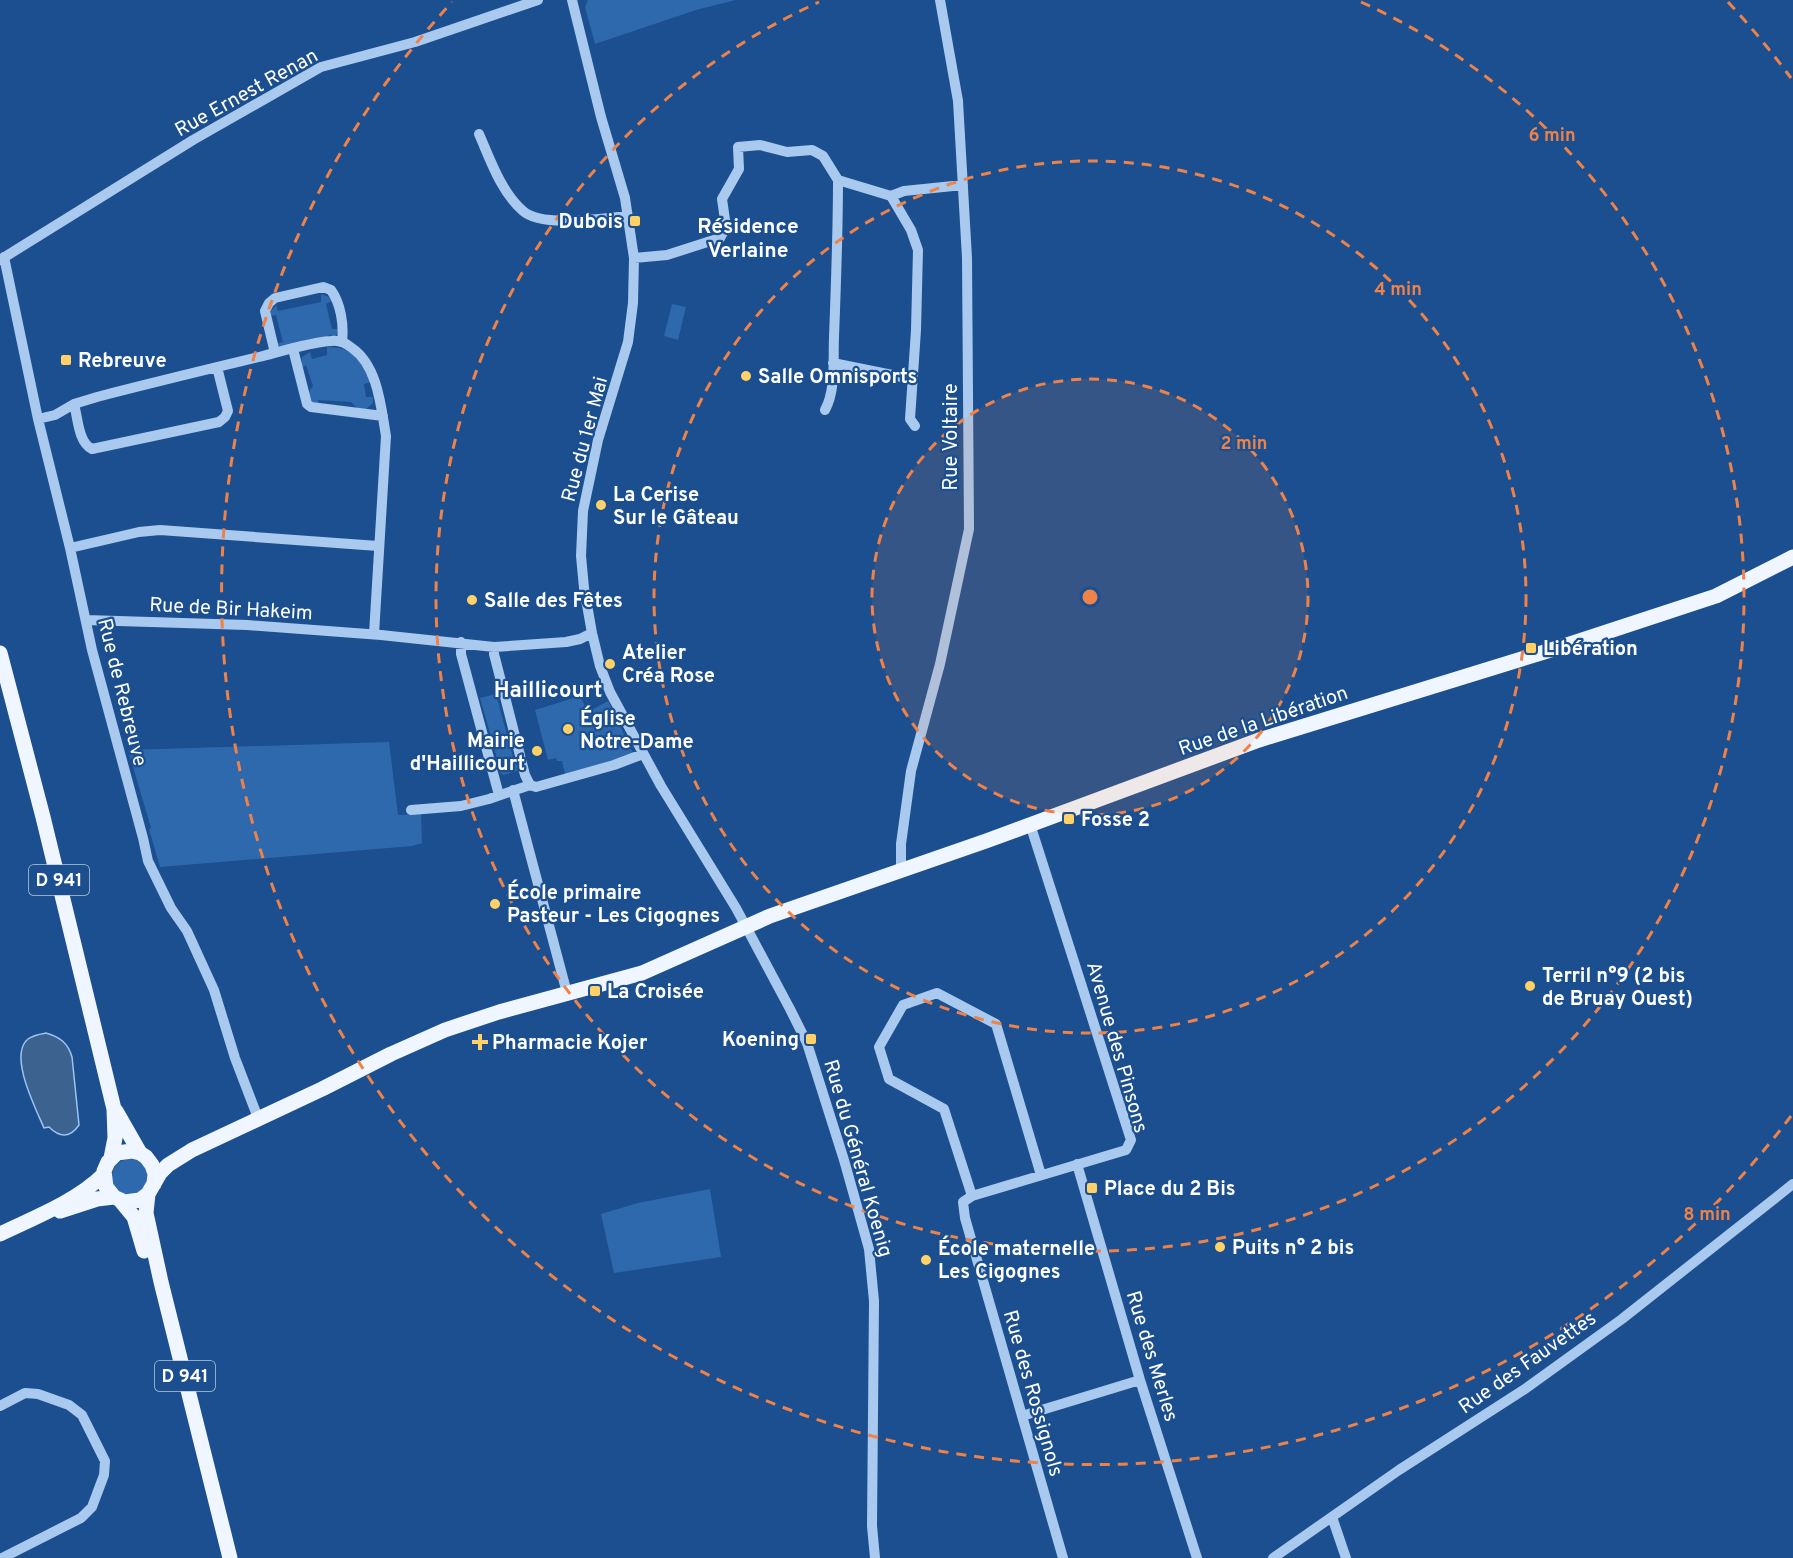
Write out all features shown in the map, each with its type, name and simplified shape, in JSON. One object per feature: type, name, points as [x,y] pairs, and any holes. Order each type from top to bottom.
[{"type":"main road","name":"Rue de la Libération","points":[[192,1150],[445,1030],[499,1011],[642,973],[770,916],[1030,825],[1260,740],[1567,645],[1716,596],[1793,557]]},
{"type":"main road","name":"D 941","points":[[0,653],[49,840],[114,1109],[115,1138],[111,1158]]},
{"type":"main road","name":"D 941","points":[[114,1109],[143,1155]]},
{"type":"main road","points":[[117,1199],[106,1187],[104,1175],[111,1158],[124,1151],[143,1155],[192,1150]]},
{"type":"main road","points":[[29,1220],[97,1200],[135,1201],[151,1189],[168,1165],[192,1150]]},
{"type":"main road","points":[[143,1155],[154,1169],[151,1189]]},
{"type":"main road","points":[[0,1234],[91,1186],[104,1175]]},
{"type":"main road","name":"D 941","points":[[151,1189],[146,1213],[160,1282],[230,1558]]},
{"type":"main road","name":"D 941","points":[[117,1199],[134,1217],[138,1227],[220,1558]]},
{"type":"street","name":"Rue Ernest Renan","points":[[2,259],[193,140],[321,68],[415,42],[538,0]]},
{"type":"street","name":"Rue du 1er Mai","points":[[572,0],[601,117],[618,174],[628,216],[634,258],[633,303],[628,342],[598,440],[583,511],[581,556],[592,633],[604,680],[660,786],[746,926]]},
{"type":"street","name":"Rue Voltaire","points":[[901,869],[901,843],[911,771],[940,664],[969,529],[967,258],[958,101],[942,0]]},
{"type":"street","points":[[479,134],[496,172],[512,199],[524,212],[537,218],[553,220],[628,216]]},
{"type":"street","points":[[634,258],[667,255],[720,238],[726,227],[722,199],[740,169],[738,147],[760,145],[787,152],[812,150],[823,156],[838,180],[838,250],[833,363],[830,401],[825,410]]},
{"type":"street","points":[[838,180],[891,196],[904,190],[963,185]]},
{"type":"street","points":[[891,196],[911,230],[918,250],[910,419],[915,426]]},
{"type":"street","name":"Rue de Rebreuve","points":[[2,259],[92,650],[148,861],[171,908],[187,930],[214,990],[235,1058],[258,1118]]},
{"type":"street","points":[[275,353],[266,311],[268,303],[275,298],[322,287],[331,290],[336,297],[344,329],[342,342]]},
{"type":"street","points":[[38,419],[55,415],[74,404],[217,367],[330,341],[342,342],[362,355],[371,371],[386,436],[374,634]]},
{"type":"street","points":[[293,349],[307,404],[311,407],[382,416]]},
{"type":"street","points":[[833,363],[912,379]]},
{"type":"street","points":[[74,404],[82,440],[92,449],[219,422],[228,411],[217,367]]},
{"type":"street","points":[[70,548],[139,532],[160,530],[378,546]]},
{"type":"street","name":"Rue de Bir Hakeim","points":[[86,620],[247,625],[374,634],[494,647],[566,642],[592,633]]},
{"type":"street","points":[[461,642],[461,654],[498,795]]},
{"type":"street","points":[[494,647],[525,775],[530,785]]},
{"type":"street","points":[[411,810],[460,806],[489,799],[530,785],[536,787],[614,765],[643,754]]},
{"type":"street","points":[[513,790],[567,993]]},
{"type":"street","name":"Avenue des Pinsons","points":[[968,1199],[1126,1150],[1131,1140],[1030,825]]},
{"type":"street","name":"Rue du Général Koenig","points":[[746,926],[790,1009],[812,1057],[869,1249],[874,1301],[872,1526],[875,1558]]},
{"type":"street","name":"Rue des Rossignols","points":[[1041,1175],[996,1024],[937,993],[903,1005],[879,1047],[889,1079],[944,1109],[968,1199],[965,1218],[1062,1558]]},
{"type":"street","name":"Rue des Merles","points":[[1077,1164],[1140,1380],[1197,1558]]},
{"type":"street","name":"Rue des Fauvettes","points":[[1273,1558],[1399,1470],[1525,1389],[1622,1319],[1793,1184]]},
{"type":"street","points":[[1022,1416],[1140,1380]]},
{"type":"street","points":[[0,1406],[25,1393],[38,1394],[69,1405],[82,1415],[105,1461],[104,1475],[92,1507],[81,1518],[2,1558]]},
{"type":"street","points":[[1332,1517],[1346,1558]]},
{"type":"shaded area","points":[[588,0],[736,0],[696,10],[595,44],[585,7]]},
{"type":"shaded area","points":[[321,294],[332,301],[326,304],[332,329],[339,329],[335,338],[331,335],[281,347],[277,344],[283,342],[276,315],[271,316],[271,311],[276,305],[278,311],[321,302]]},
{"type":"shaded area","points":[[672,304],[686,307],[678,340],[664,336]]},
{"type":"shaded area","points":[[327,347],[350,352],[360,361],[371,382],[364,384],[366,397],[373,397],[373,403],[364,411],[359,410],[351,402],[318,400],[319,406],[313,404],[307,395],[313,386],[306,365],[302,368],[302,357],[310,352],[312,359],[327,355]]},
{"type":"shaded area","points":[[496,694],[514,761],[520,767],[517,771],[503,775],[498,771],[499,765],[480,698]]},
{"type":"shaded area","points":[[580,696],[588,712],[608,701],[634,755],[565,774],[562,761],[557,761],[556,758],[548,760],[535,710]]},
{"type":"shaded area","points":[[389,742],[398,815],[421,814],[422,843],[412,846],[160,867],[128,750]]},
{"type":"shaded area","points":[[46,1033],[63,1041],[72,1057],[79,1125],[65,1135],[49,1127],[44,1128],[30,1096],[22,1069],[23,1047],[28,1039]]},
{"type":"shaded area","points":[[130,1159],[142,1165],[148,1177],[142,1189],[130,1195],[118,1189],[112,1177],[118,1165]]},
{"type":"shaded area","points":[[710,1189],[721,1257],[614,1273],[601,1214],[638,1203]]},
{"type":"place","name":"Dubois","points":[[635,221]]},
{"type":"place","name":"Rebreuve","points":[[66,360]]},
{"type":"place","name":"Salle Omnisports","points":[[746,376]]},
{"type":"place","name":"La Cerise Sur le Gâteau","points":[[601,505]]},
{"type":"place","name":"Salle des Fêtes","points":[[472,600]]},
{"type":"place","name":"Libération","points":[[1531,648]]},
{"type":"place","name":"Atelier Créa Rose","points":[[610,664]]},
{"type":"place","name":"Église Notre-Dame","points":[[568,729]]},
{"type":"place","name":"Mairie d'Haillicourt","points":[[537,751]]},
{"type":"place","name":"Fosse 2","points":[[1069,819]]},
{"type":"place","name":"École primaire Pasteur - Les Cigognes","points":[[495,904]]},
{"type":"place","name":"Terril n°9 (2 bis de Bruay Ouest)","points":[[1530,986]]},
{"type":"place","name":"La Croisée","points":[[595,991]]},
{"type":"place","name":"Koening","points":[[811,1039]]},
{"type":"place","name":"Pharmacie Kojer","points":[[480,1042]]},
{"type":"place","name":"Place du 2 Bis","points":[[1092,1188]]},
{"type":"place","name":"Puits n° 2 bis","points":[[1220,1247]]},
{"type":"place","name":"École maternelle Les Cigognes","points":[[926,1260]]},
{"type":"district","name":"Résidence Verlaine","points":[[748,238]]},
{"type":"district","name":"Haillicourt","points":[[548,689]]}]
